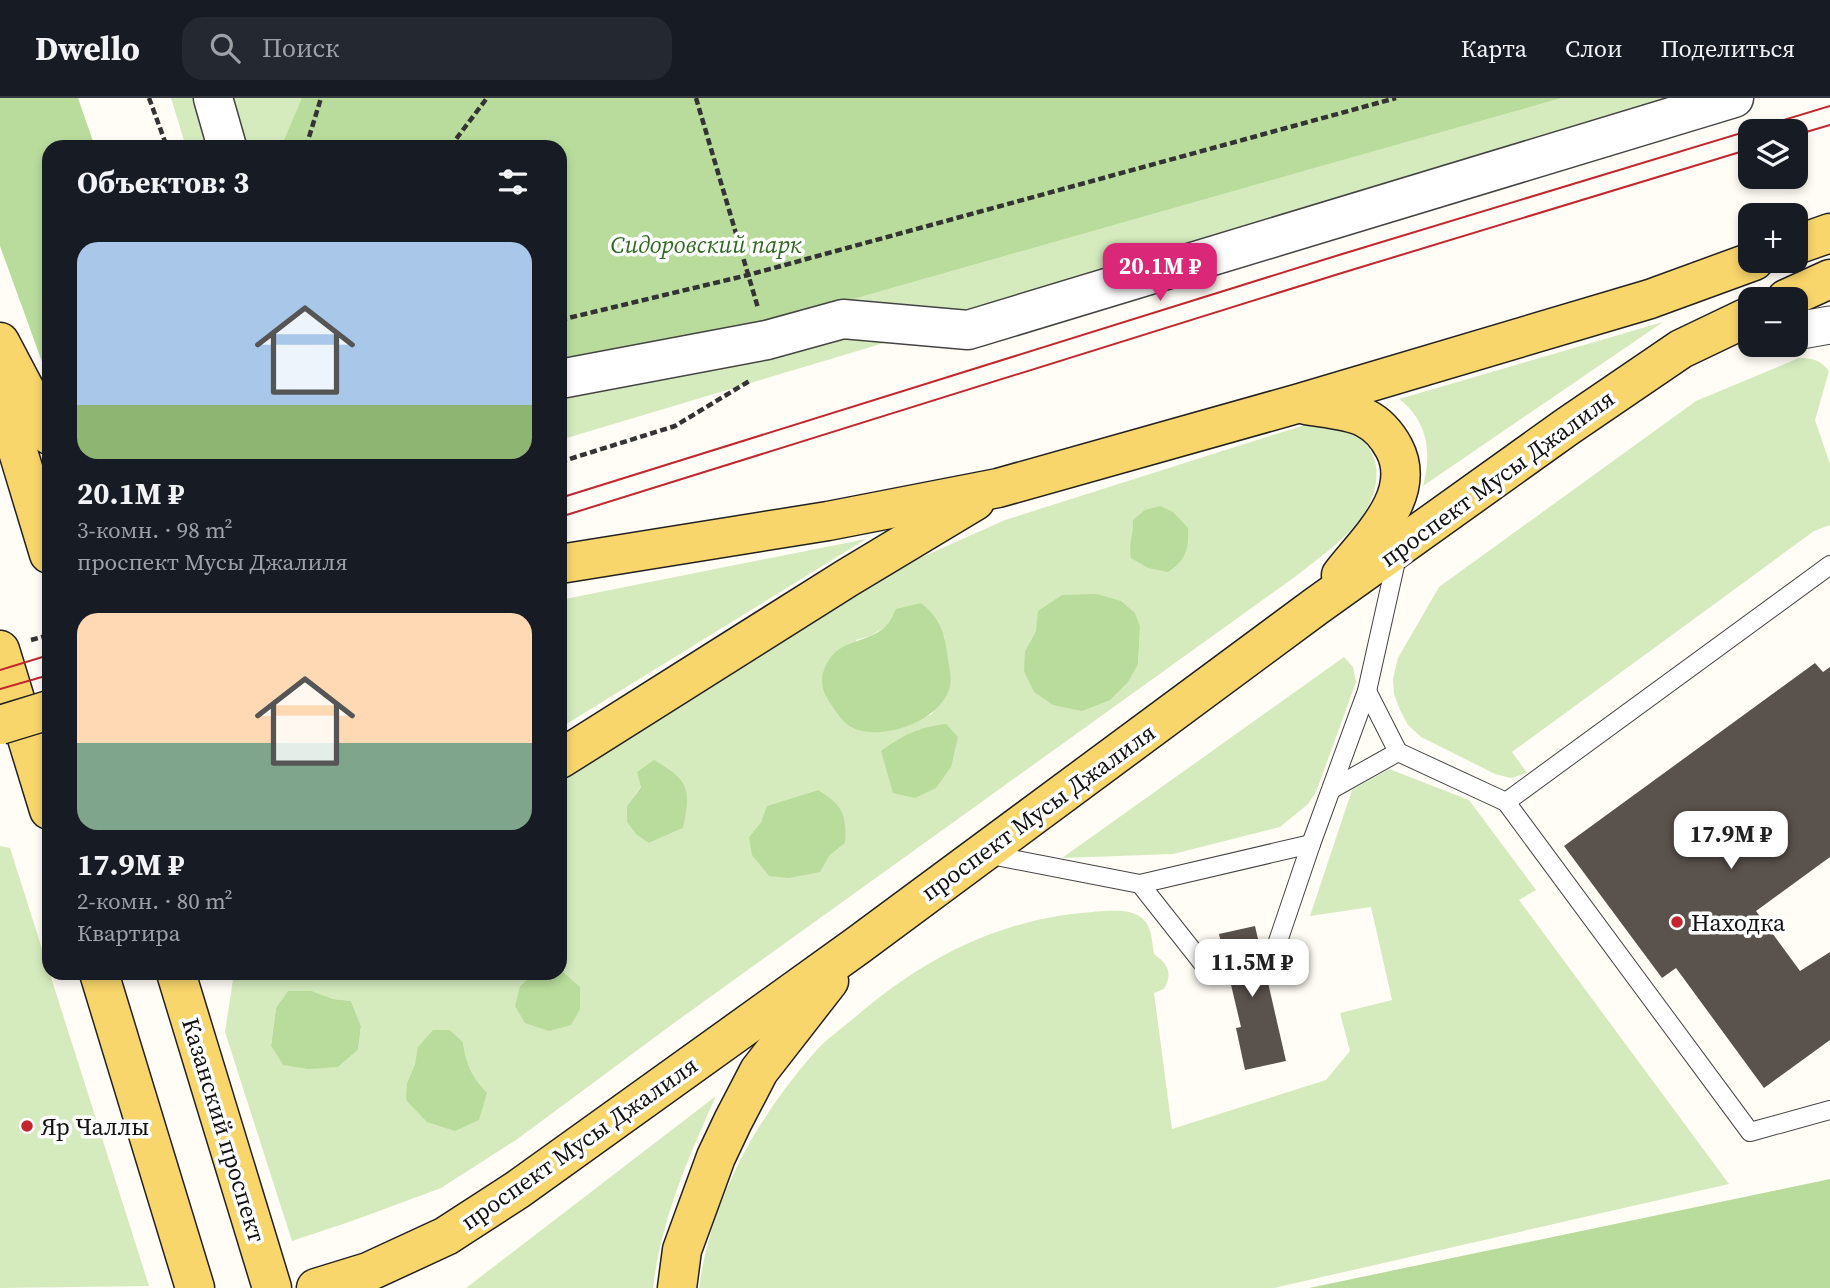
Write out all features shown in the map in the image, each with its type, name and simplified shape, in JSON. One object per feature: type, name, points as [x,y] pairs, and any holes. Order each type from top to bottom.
[{"type":"main road","points":[[1808,241],[1830,233]]},
{"type":"main road","points":[[567,563],[828,521],[998,488],[1300,403],[1650,299],[1738,267]]},
{"type":"main road","points":[[1808,289],[1830,279]]},
{"type":"main road","name":"проспект Мусы Джалиля","points":[[316,1288],[368,1272],[446,1236],[517,1190],[857,946],[1315,607],[1568,426],[1681,349],[1738,322]]},
{"type":"main road","points":[[0,342],[42,422]]},
{"type":"main road","points":[[0,393],[42,531]]},
{"type":"main road","points":[[1300,403],[1363,416],[1386,433],[1401,460],[1401,483],[1391,512],[1315,607]]},
{"type":"main road","points":[[567,755],[847,578],[998,488]]},
{"type":"main road","points":[[0,650],[42,787]]},
{"type":"main road","points":[[0,725],[42,712]]},
{"type":"main road","points":[[677,1288],[682,1251],[716,1157],[759,1071],[857,946]]},
{"type":"main road","points":[[101,980],[195,1288]]},
{"type":"main road","name":"Казанский проспект","points":[[178,980],[272,1288]]},
{"type":"street","points":[[213,98],[225,140]]},
{"type":"street","points":[[567,378],[767,340],[843,319],[968,330],[1734,98]]},
{"type":"street","points":[[1808,329],[1830,325]]},
{"type":"street","points":[[1681,349],[1738,340]]},
{"type":"lane","points":[[1140,884],[1204,965],[1275,950],[1367,691],[1398,550]]},
{"type":"lane","points":[[1506,802],[1830,565]]},
{"type":"lane","points":[[1367,691],[1398,752],[1506,802],[1750,1132],[1830,1110]]},
{"type":"lane","points":[[1332,789],[1398,752]]},
{"type":"lane","points":[[983,853],[1140,884],[1311,844]]},
{"type":"path","points":[[149,98],[164,140]]},
{"type":"path","points":[[308,140],[321,98]]},
{"type":"path","points":[[455,140],[487,98]]},
{"type":"path","points":[[696,98],[767,340]]},
{"type":"path","points":[[567,318],[748,275],[1396,98]]},
{"type":"green space","points":[[0,98],[78,98],[93,140],[42,140],[42,362],[0,246]]},
{"type":"green space","name":"Сидоровский парк","points":[[171,98],[1704,98],[567,438],[567,140],[184,140]]},
{"type":"green space","name":"Сидоровский парк","points":[[302,98],[1561,98],[567,380],[567,140],[284,140]]},
{"type":"green space","points":[[1663,322],[1423,486],[1427,450],[1422,427],[1399,399]]},
{"type":"green space","points":[[1799,358],[1816,360],[1829,371],[1815,420],[1830,464],[1830,525],[1814,531],[1512,752],[1527,773],[1511,778],[1495,774],[1421,737],[1408,725],[1394,694],[1393,679],[1398,658],[1439,587],[1696,401]]},
{"type":"green space","points":[[1314,422],[1356,435],[1369,449],[1376,466],[1376,484],[1362,516],[1338,543],[1296,576],[674,1023],[516,1140],[441,1188],[292,1241],[225,1032],[233,980],[526,980],[520,986],[580,1009],[580,987],[567,977],[567,776],[902,566],[1005,520]],"holes":[[[887,626],[944,635],[950,684],[932,714],[894,730],[875,732],[856,640],[870,636]],[[1140,627],[1138,664],[1025,651],[1036,631]],[[641,786],[683,828],[649,843],[627,806]],[[818,790],[845,843],[829,856],[749,837],[761,822],[768,806]],[[312,991],[333,999],[351,1001],[361,1026],[358,1050],[338,1067],[283,1065],[271,1046],[276,1008]],[[450,1030],[463,1042],[470,1070],[486,1093],[407,1083],[415,1064]]]},
{"type":"green space","points":[[1160,506],[1173,512],[1188,528],[1185,553],[1179,563],[1168,572],[1148,568],[1131,558],[1130,553],[1133,520],[1145,510]]},
{"type":"green space","points":[[866,539],[567,724],[567,599]]},
{"type":"green space","points":[[1097,594],[1121,601],[1135,613],[1140,627],[1138,664],[1128,682],[1110,700],[1082,711],[1053,705],[1034,692],[1024,671],[1025,651],[1036,631],[1038,611],[1062,595]]},
{"type":"green space","points":[[921,603],[938,621],[945,642],[951,680],[945,698],[924,718],[894,730],[864,731],[851,727],[839,716],[824,692],[822,677],[828,661],[842,648],[885,627],[896,609]]},
{"type":"green space","points":[[1344,657],[1353,667],[1356,682],[1316,792],[1308,804],[1280,827],[1173,854],[1062,858]]},
{"type":"green space","points":[[946,724],[958,737],[951,767],[936,788],[915,798],[893,793],[881,751],[912,733]]},
{"type":"green space","points":[[654,760],[681,780],[687,795],[687,804],[683,828],[649,843],[637,835],[627,822],[627,806],[641,787],[637,772]]},
{"type":"green space","points":[[1389,769],[1469,800],[1536,890],[1519,900],[1729,1184],[1274,1288],[699,1288],[705,1255],[725,1192],[755,1133],[793,1078],[833,1035],[908,977],[964,945],[994,933],[1025,923],[1092,912],[1132,913],[1146,922],[1154,954],[1168,969],[1164,989],[1154,993],[1172,1129],[1326,1080],[1350,1051],[1340,1013],[1392,1000],[1371,907],[1310,916],[1352,790]]},
{"type":"green space","points":[[818,790],[838,805],[844,817],[845,843],[829,856],[820,872],[789,878],[769,876],[752,855],[749,837],[761,822],[767,806]]},
{"type":"green space","points":[[0,846],[10,848],[42,949],[42,980],[52,980],[149,1286],[0,1288]]},
{"type":"green space","points":[[567,976],[580,987],[580,1009],[571,1025],[549,1031],[525,1023],[515,1006],[520,986],[526,980],[567,980]]},
{"type":"green space","points":[[288,991],[312,991],[333,999],[351,1001],[361,1026],[358,1050],[338,1067],[308,1069],[283,1065],[271,1046],[276,1008]]},
{"type":"green space","points":[[433,1030],[450,1030],[463,1042],[471,1070],[487,1093],[479,1120],[455,1131],[427,1122],[406,1100],[407,1083],[418,1047]]},
{"type":"green space","points":[[716,1096],[669,1214],[653,1288],[466,1288]]},
{"type":"green space","points":[[1830,1179],[1830,1288],[1309,1288]]},
{"type":"building","points":[[1815,663],[1823,672],[1830,667],[1830,857],[1756,911],[1800,971],[1830,952],[1830,1040],[1764,1088],[1676,968],[1662,978],[1564,846]]},
{"type":"building","points":[[1255,926],[1286,1061],[1245,1070],[1236,1028],[1241,1027],[1219,934]]},
{"type":"tram line","points":[[567,496],[1339,255],[1830,106]]},
{"type":"tram line","points":[[1808,131],[1830,125]]},
{"type":"tram line","points":[[567,515],[1738,153]]},
{"type":"tram line","points":[[0,670],[42,657]]},
{"type":"tram line","points":[[0,689],[42,677]]},
{"type":"place","name":"Находка","points":[[1677,922]]},
{"type":"place","name":"Яр Чаллы","points":[[27,1126]]}]
